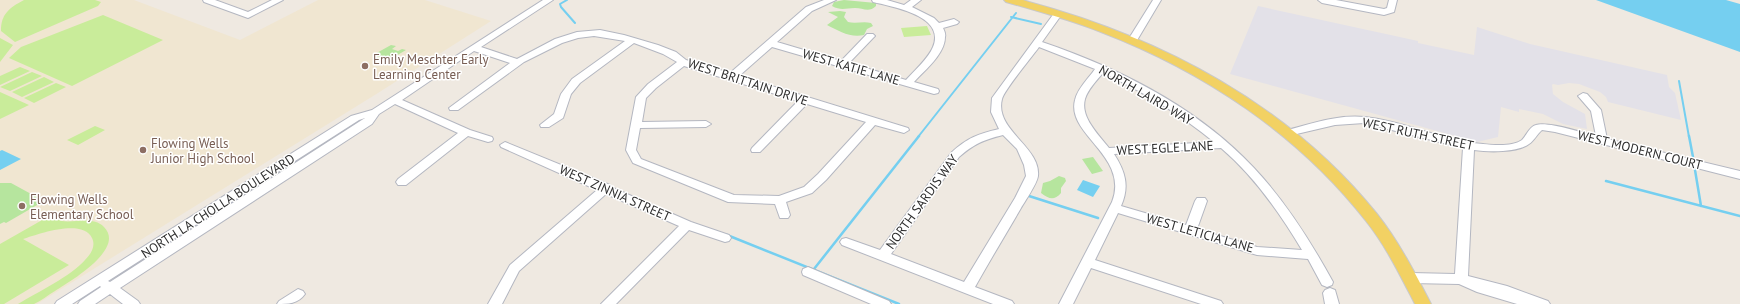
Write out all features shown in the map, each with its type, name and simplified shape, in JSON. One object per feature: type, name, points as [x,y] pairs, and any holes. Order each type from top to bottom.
[{"type":"main road","points":[[1010,0],[1058,14],[1133,40],[1172,59],[1242,98],[1288,133],[1335,177],[1377,224],[1411,278],[1423,304]]},
{"type":"street","points":[[209,0],[248,15],[279,0]]},
{"type":"street","name":"NORTH LA CHOLLA BOULEVARD","points":[[62,304],[105,284],[368,122],[376,112],[549,0]]},
{"type":"street","points":[[731,78],[809,9],[832,0]]},
{"type":"street","points":[[876,0],[907,4],[929,17],[938,26],[941,36],[939,46],[908,83]]},
{"type":"street","points":[[907,4],[917,0]]},
{"type":"street","points":[[1133,40],[1157,0]]},
{"type":"street","points":[[1322,0],[1384,12],[1391,10],[1392,0]]},
{"type":"street","points":[[967,289],[1021,198],[1032,176],[1030,165],[1022,148],[1005,131],[996,112],[997,98],[1058,14]]},
{"type":"street","points":[[938,26],[954,22]]},
{"type":"street","name":"WEST BRITTAIN DRIVE","points":[[454,108],[545,45],[581,31],[617,35],[665,50],[683,62],[731,78],[904,130]]},
{"type":"street","points":[[843,64],[870,36]]},
{"type":"street","points":[[545,125],[559,116],[566,94],[576,81],[632,40]]},
{"type":"street","name":"WEST KATIE LANE","points":[[769,43],[934,91]]},
{"type":"street","name":"NORTH LAIRD WAY","points":[[1036,43],[1082,59],[1137,86],[1180,112],[1212,135],[1249,169],[1278,204],[1312,255],[1330,293]]},
{"type":"street","points":[[473,48],[519,63]]},
{"type":"street","points":[[683,62],[652,86],[641,97],[631,150],[637,161],[732,199],[766,201],[780,200],[808,190],[822,177],[873,121]]},
{"type":"street","points":[[1066,304],[1088,262],[1122,188],[1119,173],[1108,151],[1086,127],[1079,111],[1079,99],[1101,68]]},
{"type":"street","points":[[1583,96],[1596,110],[1602,141]]},
{"type":"street","points":[[394,100],[466,132],[488,139]]},
{"type":"street","points":[[756,150],[805,100]]},
{"type":"street","name":"WEST RUTH STREET","points":[[1288,133],[1344,121],[1365,120],[1469,146],[1496,148],[1514,146],[1533,137],[1536,124]]},
{"type":"street","points":[[636,125],[706,124]]},
{"type":"street","name":"WEST MODERN COURT","points":[[1536,124],[1740,175]]},
{"type":"street","name":"NORTH SARDIS WAY","points":[[883,256],[955,155],[967,144],[981,137],[1005,131]]},
{"type":"street","points":[[402,182],[466,132]]},
{"type":"street","name":"WEST ZINNIA STREET","points":[[505,145],[606,188],[687,225],[725,238]]},
{"type":"street","name":"WEST EGLE LANE","points":[[1108,151],[1222,145]]},
{"type":"street","points":[[1461,279],[1469,146]]},
{"type":"street","points":[[495,304],[514,268],[606,188]]},
{"type":"street","points":[[780,200],[784,215]]},
{"type":"street","points":[[1190,230],[1201,201]]},
{"type":"street","name":"WEST LETICIA LANE","points":[[1114,208],[1257,251],[1312,255]]},
{"type":"street","points":[[608,304],[687,225]]},
{"type":"street","points":[[846,242],[1007,304]]},
{"type":"street","points":[[1088,262],[1216,304]]},
{"type":"street","points":[[808,272],[884,304]]},
{"type":"street","points":[[1411,278],[1461,279],[1479,282],[1522,295],[1543,304]]},
{"type":"street","points":[[1461,279],[1482,289],[1534,304]]},
{"type":"street","points":[[105,284],[133,304]]},
{"type":"street","name":"NORTH LA CHOLLA BOULEVARD","points":[[84,304],[105,284]]},
{"type":"street","points":[[284,304],[298,294]]},
{"type":"shaded area","name":"Flowing Wells Junior High School","points":[[0,0],[134,0],[240,40],[318,0],[425,0],[491,21],[378,93],[37,304],[0,304]]},
{"type":"shaded area","points":[[1258,6],[1418,41],[1418,43],[1474,55],[1477,27],[1530,44],[1667,75],[1669,87],[1675,93],[1681,120],[1608,102],[1606,97],[1600,92],[1579,84],[1553,84],[1553,94],[1563,102],[1585,114],[1587,129],[1563,124],[1543,114],[1519,109],[1519,112],[1501,107],[1498,137],[1477,142],[1230,74]]},
{"type":"green space","points":[[24,0],[95,0],[101,2],[98,6],[15,42],[1,31],[2,20],[10,9]]},
{"type":"green space","points":[[844,0],[876,3],[876,6],[868,10],[855,8],[841,9],[832,6],[834,2]]},
{"type":"green space","points":[[828,12],[846,12],[844,17],[848,22],[868,22],[873,26],[867,29],[864,35],[854,36],[827,25],[838,17]]},
{"type":"green space","points":[[103,15],[163,40],[72,86],[9,58],[21,47]]},
{"type":"green space","points":[[927,26],[931,35],[904,37],[901,28]]},
{"type":"green space","points":[[0,38],[13,45],[0,62]]},
{"type":"green space","points":[[391,45],[396,46],[392,49],[398,51],[402,49],[406,50],[389,60],[373,55]]},
{"type":"green space","points":[[20,67],[30,71],[0,85],[0,76]]},
{"type":"green space","points":[[32,72],[42,76],[10,91],[0,87]]},
{"type":"green space","points":[[44,77],[54,82],[22,97],[12,92]]},
{"type":"green space","points":[[56,83],[66,87],[34,103],[24,98]]},
{"type":"green space","points":[[0,92],[29,105],[0,119]]},
{"type":"green space","points":[[95,126],[105,130],[78,145],[67,140]]},
{"type":"green space","points":[[1093,157],[1103,171],[1092,174],[1082,159]]},
{"type":"green space","points":[[1059,176],[1065,178],[1066,181],[1061,188],[1061,193],[1058,196],[1051,198],[1041,193],[1043,183]]},
{"type":"green space","points":[[0,183],[11,183],[44,201],[6,223],[4,222],[0,224]]},
{"type":"green space","points":[[51,215],[62,221],[89,221],[100,224],[104,227],[109,236],[108,245],[102,255],[93,264],[42,300],[34,304],[18,304],[63,278],[79,266],[89,255],[93,244],[92,238],[87,232],[80,229],[70,228],[49,231],[23,239],[69,265],[4,304],[0,304],[0,244]]},
{"type":"water","points":[[1596,0],[1726,0],[1740,4],[1740,52]]},
{"type":"water","points":[[2,150],[21,159],[0,170],[0,151]]},
{"type":"water","points":[[1083,180],[1100,186],[1093,197],[1077,190]]},
{"type":"waterway","points":[[567,0],[560,4],[561,7],[575,23]]},
{"type":"waterway","points":[[1013,17],[1016,13]]},
{"type":"waterway","points":[[918,137],[1013,17]]},
{"type":"waterway","points":[[1013,17],[1041,24]]},
{"type":"waterway","points":[[1679,81],[1689,137]]},
{"type":"waterway","points":[[814,269],[919,136]]},
{"type":"waterway","points":[[1689,136],[1693,157]]},
{"type":"waterway","points":[[1695,170],[1701,206]]},
{"type":"waterway","points":[[1606,181],[1701,206]]},
{"type":"waterway","points":[[1029,196],[1098,218]]},
{"type":"waterway","points":[[1701,206],[1740,216]]},
{"type":"waterway","points":[[727,235],[899,304]]},
{"type":"place","name":"Emily Meschter Early Learning Center","points":[[365,66]]},
{"type":"place","name":"Flowing Wells Junior High School","points":[[143,150]]},
{"type":"place","name":"Flowing Wells Elementary School","points":[[22,206]]}]
